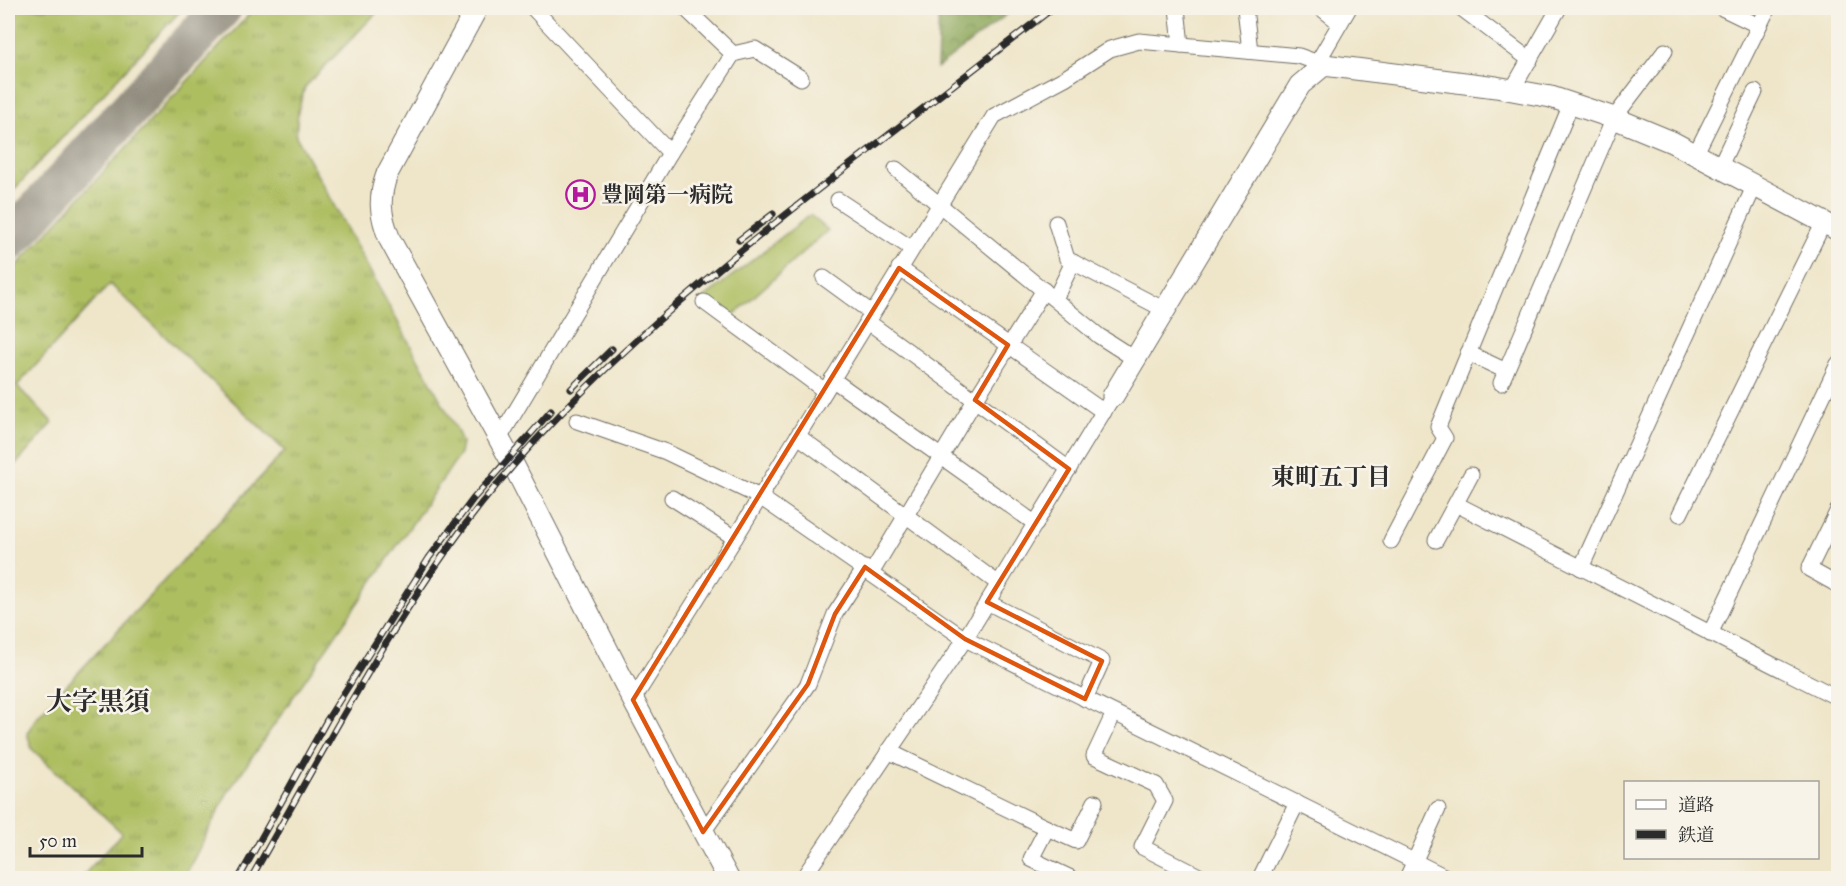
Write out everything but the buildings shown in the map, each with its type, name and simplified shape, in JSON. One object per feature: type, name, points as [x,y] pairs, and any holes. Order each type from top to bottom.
[{"type":"street","points":[[477,8],[387,174],[380,194],[380,212],[390,240],[499,439],[728,879]]},
{"type":"street","points":[[532,8],[670,153]]},
{"type":"street","points":[[685,8],[733,54]]},
{"type":"street","points":[[1177,8],[1181,45]]},
{"type":"street","points":[[1245,8],[1250,51]]},
{"type":"street","points":[[1321,8],[1340,23]]},
{"type":"street","points":[[803,879],[999,584],[1300,85],[1320,64],[1349,8]]},
{"type":"street","points":[[1461,8],[1530,60]]},
{"type":"street","points":[[1512,90],[1559,8]]},
{"type":"street","points":[[1722,8],[1759,26]]},
{"type":"street","points":[[1695,154],[1768,8]]},
{"type":"street","points":[[633,700],[994,116],[1065,78],[1110,49],[1139,41],[1299,56],[1320,64],[1512,90],[1571,104],[1614,118],[1695,154],[1831,226],[1680,514]]},
{"type":"street","points":[[499,439],[670,153],[733,54],[754,49],[801,78]]},
{"type":"street","points":[[1468,353],[1503,377],[1614,118],[1665,51]]},
{"type":"street","points":[[1719,168],[1755,92]]},
{"type":"street","points":[[1391,541],[1445,438],[1438,427],[1571,104]]},
{"type":"street","points":[[896,169],[1100,336],[1135,360]]},
{"type":"street","points":[[1581,568],[1754,187]]},
{"type":"street","points":[[838,200],[911,248]]},
{"type":"street","points":[[1056,223],[1067,259],[1165,310]]},
{"type":"street","points":[[703,832],[808,684],[835,614],[905,515],[1008,345],[1050,295],[1073,262]]},
{"type":"street","points":[[899,268],[1008,345],[1108,404]]},
{"type":"street","points":[[824,278],[975,400],[1069,469]]},
{"type":"street","points":[[704,302],[940,456],[1036,524]]},
{"type":"street","points":[[1710,634],[1839,364]]},
{"type":"street","points":[[578,421],[666,452],[760,497],[964,639],[1448,879]]},
{"type":"street","points":[[798,436],[999,584]]},
{"type":"street","points":[[1436,540],[1471,475]]},
{"type":"street","points":[[672,498],[735,538]]},
{"type":"street","points":[[1456,504],[1839,698]]},
{"type":"street","points":[[1839,510],[1809,569],[1839,585]]},
{"type":"street","points":[[987,602],[1102,662],[1085,699]]},
{"type":"street","points":[[1113,713],[1094,756],[1156,785],[1165,801],[1142,847],[1203,879]]},
{"type":"street","points":[[888,751],[1076,841],[1095,802]]},
{"type":"street","points":[[1260,879],[1297,803]]},
{"type":"street","points":[[1407,879],[1438,809]]},
{"type":"street","points":[[1047,828],[1031,859],[1071,879]]},
{"type":"highlighted area","points":[[899,268],[1008,345],[975,400],[1069,469],[987,602],[1102,661],[1085,699],[965,639],[865,567],[835,614],[808,684],[703,832],[633,700]]},
{"type":"green space","points":[[8,8],[183,8],[8,196]]},
{"type":"green space","points":[[255,8],[381,8],[305,87],[298,111],[296,136],[457,430],[462,443],[460,454],[228,792],[184,878],[81,878],[122,833],[32,749],[27,733],[36,718],[285,451],[110,284],[17,386],[53,423],[8,473],[8,275]]},
{"type":"green space","points":[[939,8],[1015,8],[937,68]]},
{"type":"green space","points":[[810,215],[828,230],[728,320],[700,301]]},
{"type":"taxiway","points":[[8,242],[222,8]]},
{"type":"railway","points":[[251,878],[388,639],[418,593],[481,504],[561,413],[648,330],[739,252],[1053,8]]},
{"type":"railway","points":[[739,240],[773,214]]},
{"type":"railway","points":[[571,389],[612,349]]},
{"type":"railway","points":[[239,878],[327,720],[429,558],[473,499],[551,411]]},
{"type":"place","name":"豊岡第一病院","points":[[580,194]]},
{"type":"district","name":"東町五丁目","points":[[1331,477]]},
{"type":"district","name":"大字黒須","points":[[98,701]]}]
